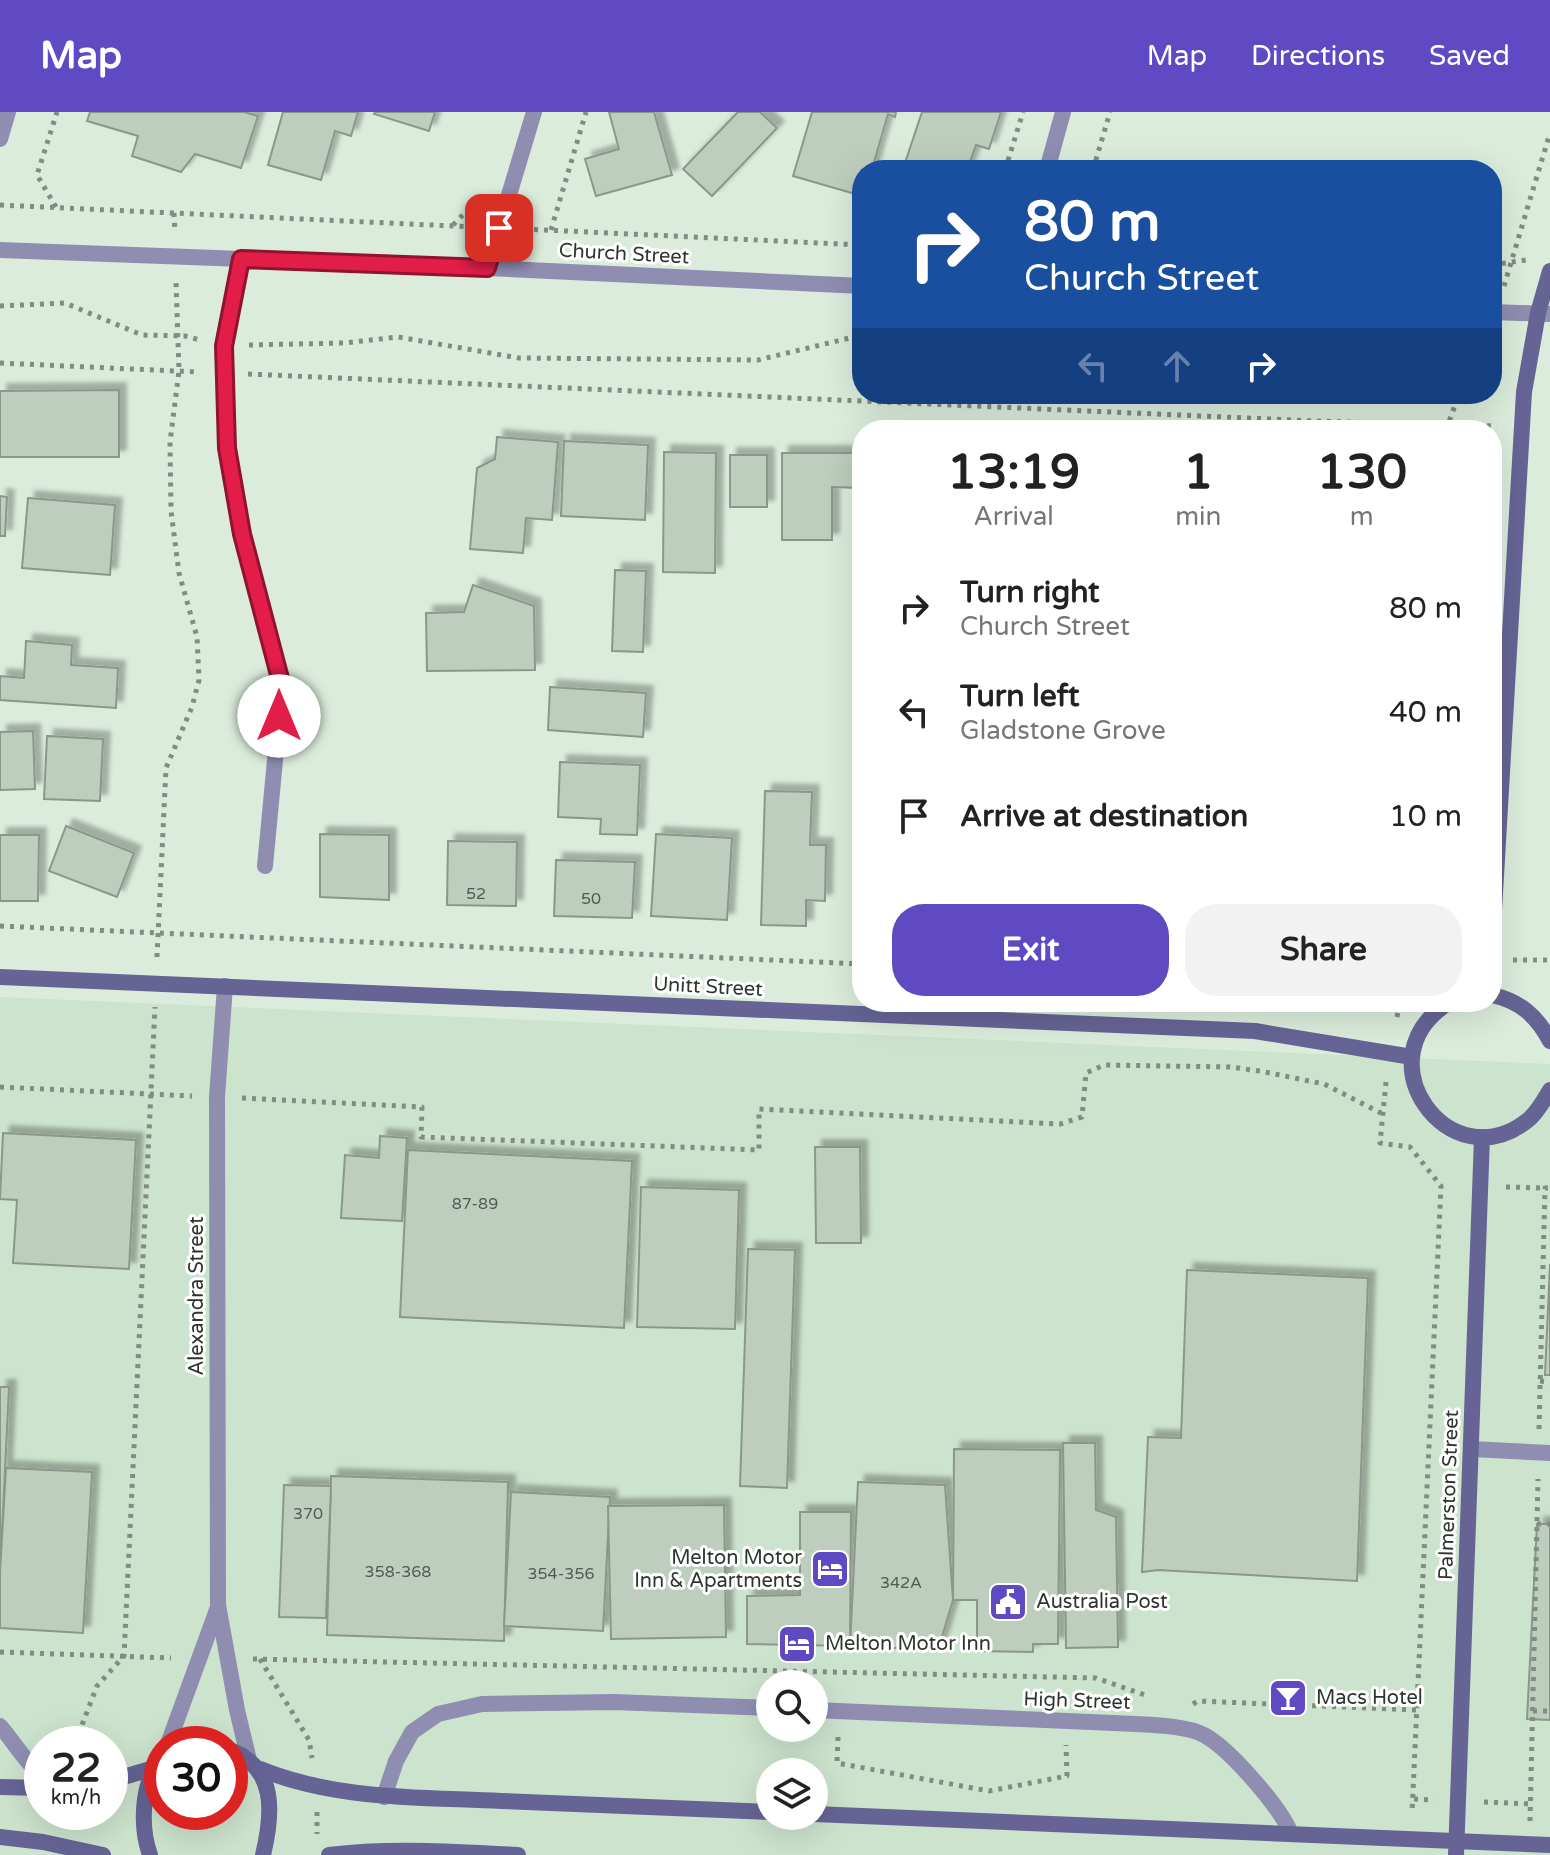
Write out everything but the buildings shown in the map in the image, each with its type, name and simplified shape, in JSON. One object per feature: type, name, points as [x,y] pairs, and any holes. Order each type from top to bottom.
[{"type":"street","points":[[0,139],[8,112]]},
{"type":"street","points":[[487,268],[534,112]]},
{"type":"street","points":[[1050,160],[1063,112]]},
{"type":"street","name":"Church Street","points":[[0,250],[852,286]]},
{"type":"street","points":[[241,259],[224,346],[227,448],[242,534],[282,686],[265,866]]},
{"type":"street","points":[[1502,772],[1524,392],[1544,314],[1550,271]]},
{"type":"street","points":[[1502,312],[1544,314]]},
{"type":"street","name":"Unitt Street","points":[[0,977],[1255,1031],[1412,1057]]},
{"type":"street","name":"Alexandra Street","points":[[225,986],[217,1097],[218,1605],[227,1659],[254,1765]]},
{"type":"street","points":[[1502,997],[1529,1010],[1550,1041]]},
{"type":"street","points":[[1435,1012],[1420,1030],[1412,1057],[1412,1074],[1418,1096],[1434,1117],[1455,1132],[1482,1137],[1507,1133],[1530,1119],[1550,1090]]},
{"type":"street","name":"Palmerston Street","points":[[1456,1848],[1482,1137]]},
{"type":"street","points":[[1471,1449],[1544,1452]]},
{"type":"street","name":"Alexandra Street","points":[[174,1726],[218,1605]]},
{"type":"street","points":[[384,1797],[396,1761],[412,1732],[438,1714],[482,1704],[599,1702],[756,1708]]},
{"type":"street","name":"High Street","points":[[828,1711],[1166,1726],[1204,1734],[1258,1786],[1286,1820],[1291,1834]]},
{"type":"street","points":[[0,1726],[24,1758]]},
{"type":"street","points":[[248,1761],[290,1781],[384,1797],[756,1811]]},
{"type":"street","points":[[254,1765],[268,1791],[267,1839],[263,1855]]},
{"type":"street","points":[[0,1787],[24,1788]]},
{"type":"street","points":[[828,1815],[1291,1834],[1456,1848],[1550,1845]]},
{"type":"street","points":[[144,1830],[150,1855]]},
{"type":"street","points":[[0,1837],[43,1842],[103,1855]]},
{"type":"street","points":[[329,1855],[518,1855]]},
{"type":"path","points":[[56,207],[37,175],[57,112]]},
{"type":"path","points":[[550,230],[586,112]]},
{"type":"path","points":[[1008,160],[1023,112]]},
{"type":"path","points":[[1096,160],[1110,112]]},
{"type":"path","points":[[1502,286],[1550,133]]},
{"type":"path","points":[[452,226],[479,200],[483,185]]},
{"type":"path","points":[[0,205],[852,245]]},
{"type":"path","points":[[82,1726],[97,1686],[124,1656],[166,768],[192,707],[199,680],[197,637],[179,573],[171,511],[170,442],[179,371],[174,213]]},
{"type":"path","points":[[1502,262],[1512,260]]},
{"type":"path","points":[[0,306],[65,303],[142,335],[178,336],[224,346],[344,343],[398,337],[519,358],[758,360],[852,337]]},
{"type":"path","points":[[0,363],[852,401]]},
{"type":"path","points":[[919,404],[1278,420]]},
{"type":"path","points":[[1502,426],[1522,426]]},
{"type":"path","points":[[0,926],[852,964]]},
{"type":"path","points":[[1506,960],[1550,960]]},
{"type":"path","points":[[1398,1012],[1381,1113],[1380,1143],[1410,1147],[1441,1186],[1414,1799]]},
{"type":"path","points":[[0,1087],[422,1107],[421,1137],[759,1150],[759,1109],[1060,1124],[1082,1117],[1086,1073],[1104,1065],[1230,1067],[1260,1071],[1324,1084],[1381,1113]]},
{"type":"path","points":[[1531,1804],[1544,1452],[1540,1381],[1545,1188],[1550,1188]]},
{"type":"path","points":[[1540,1381],[1550,1382]]},
{"type":"path","points":[[1537,1524],[1550,1524]]},
{"type":"path","points":[[0,1652],[199,1658]]},
{"type":"path","points":[[227,1659],[1096,1678],[1161,1701]]},
{"type":"path","points":[[841,1672],[837,1763],[989,1791],[1067,1776],[1066,1678]]},
{"type":"path","points":[[1186,1710],[1198,1701],[1417,1710]]},
{"type":"path","points":[[1533,1711],[1550,1711]]},
{"type":"shaded area","points":[[0,997],[1550,1064],[1550,1855],[0,1855]]},
{"type":"place","name":"Melton Motor Inn & Apartments","points":[[830,1569]]},
{"type":"place","name":"Australia Post","points":[[1008,1602]]},
{"type":"place","name":"Melton Motor Inn","points":[[797,1644]]},
{"type":"place","name":"Macs Hotel","points":[[1288,1698]]},
{"type":"route","points":[[279,716],[282,686],[242,534],[227,448],[224,346],[241,259],[487,268],[499,228]]}]
